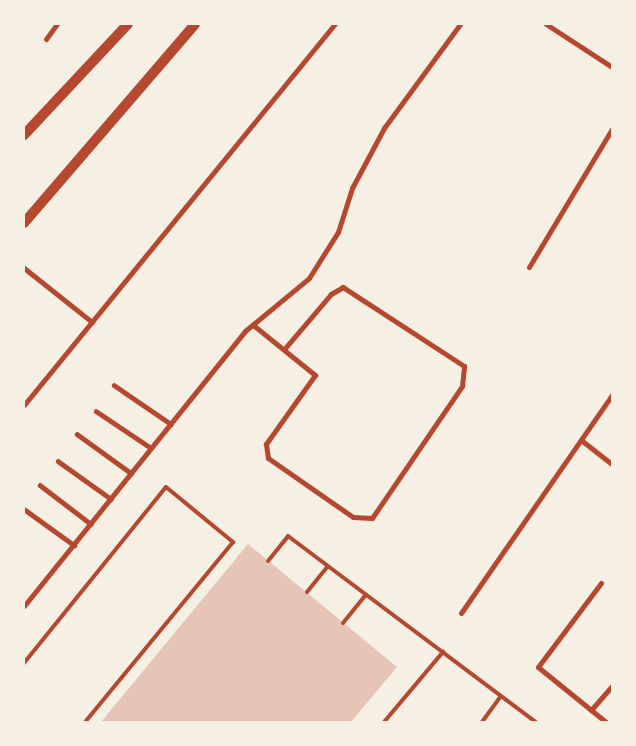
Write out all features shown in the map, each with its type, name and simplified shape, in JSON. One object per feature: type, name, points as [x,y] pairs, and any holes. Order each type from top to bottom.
[{"type":"main road","points":[[24,135],[128,24]]},
{"type":"main road","points":[[24,223],[194,24]]},
{"type":"street","points":[[46,39],[57,24]]},
{"type":"street","points":[[24,406],[334,24]]},
{"type":"street","points":[[24,606],[245,331],[309,278],[320,263],[384,128],[460,24]]},
{"type":"street","points":[[546,24],[612,67]]},
{"type":"street","points":[[529,267],[612,129]]},
{"type":"street","points":[[24,268],[92,322]]},
{"type":"street","points":[[253,325],[285,348],[315,374],[266,444],[268,458],[353,517],[372,518],[462,386],[464,366],[343,286],[331,294],[285,348]]},
{"type":"street","points":[[114,385],[171,424]]},
{"type":"street","points":[[461,613],[612,396]]},
{"type":"street","points":[[96,411],[151,448]]},
{"type":"street","points":[[77,434],[131,473]]},
{"type":"street","points":[[581,440],[612,464]]},
{"type":"street","points":[[58,462],[111,499]]},
{"type":"street","points":[[40,484],[90,524]]},
{"type":"street","points":[[24,509],[74,545]]},
{"type":"street","points":[[601,583],[538,667],[606,722]]},
{"type":"street","points":[[591,710],[612,686]]},
{"type":"lane","points":[[24,663],[166,487],[233,542],[85,722]]},
{"type":"lane","points":[[268,560],[288,536],[533,721]]},
{"type":"lane","points":[[307,592],[328,566]]},
{"type":"lane","points":[[343,622],[366,595]]},
{"type":"lane","points":[[384,722],[443,652]]},
{"type":"lane","points":[[482,722],[501,696]]},
{"type":"building","points":[[248,544],[397,667],[351,722],[101,722]]}]
